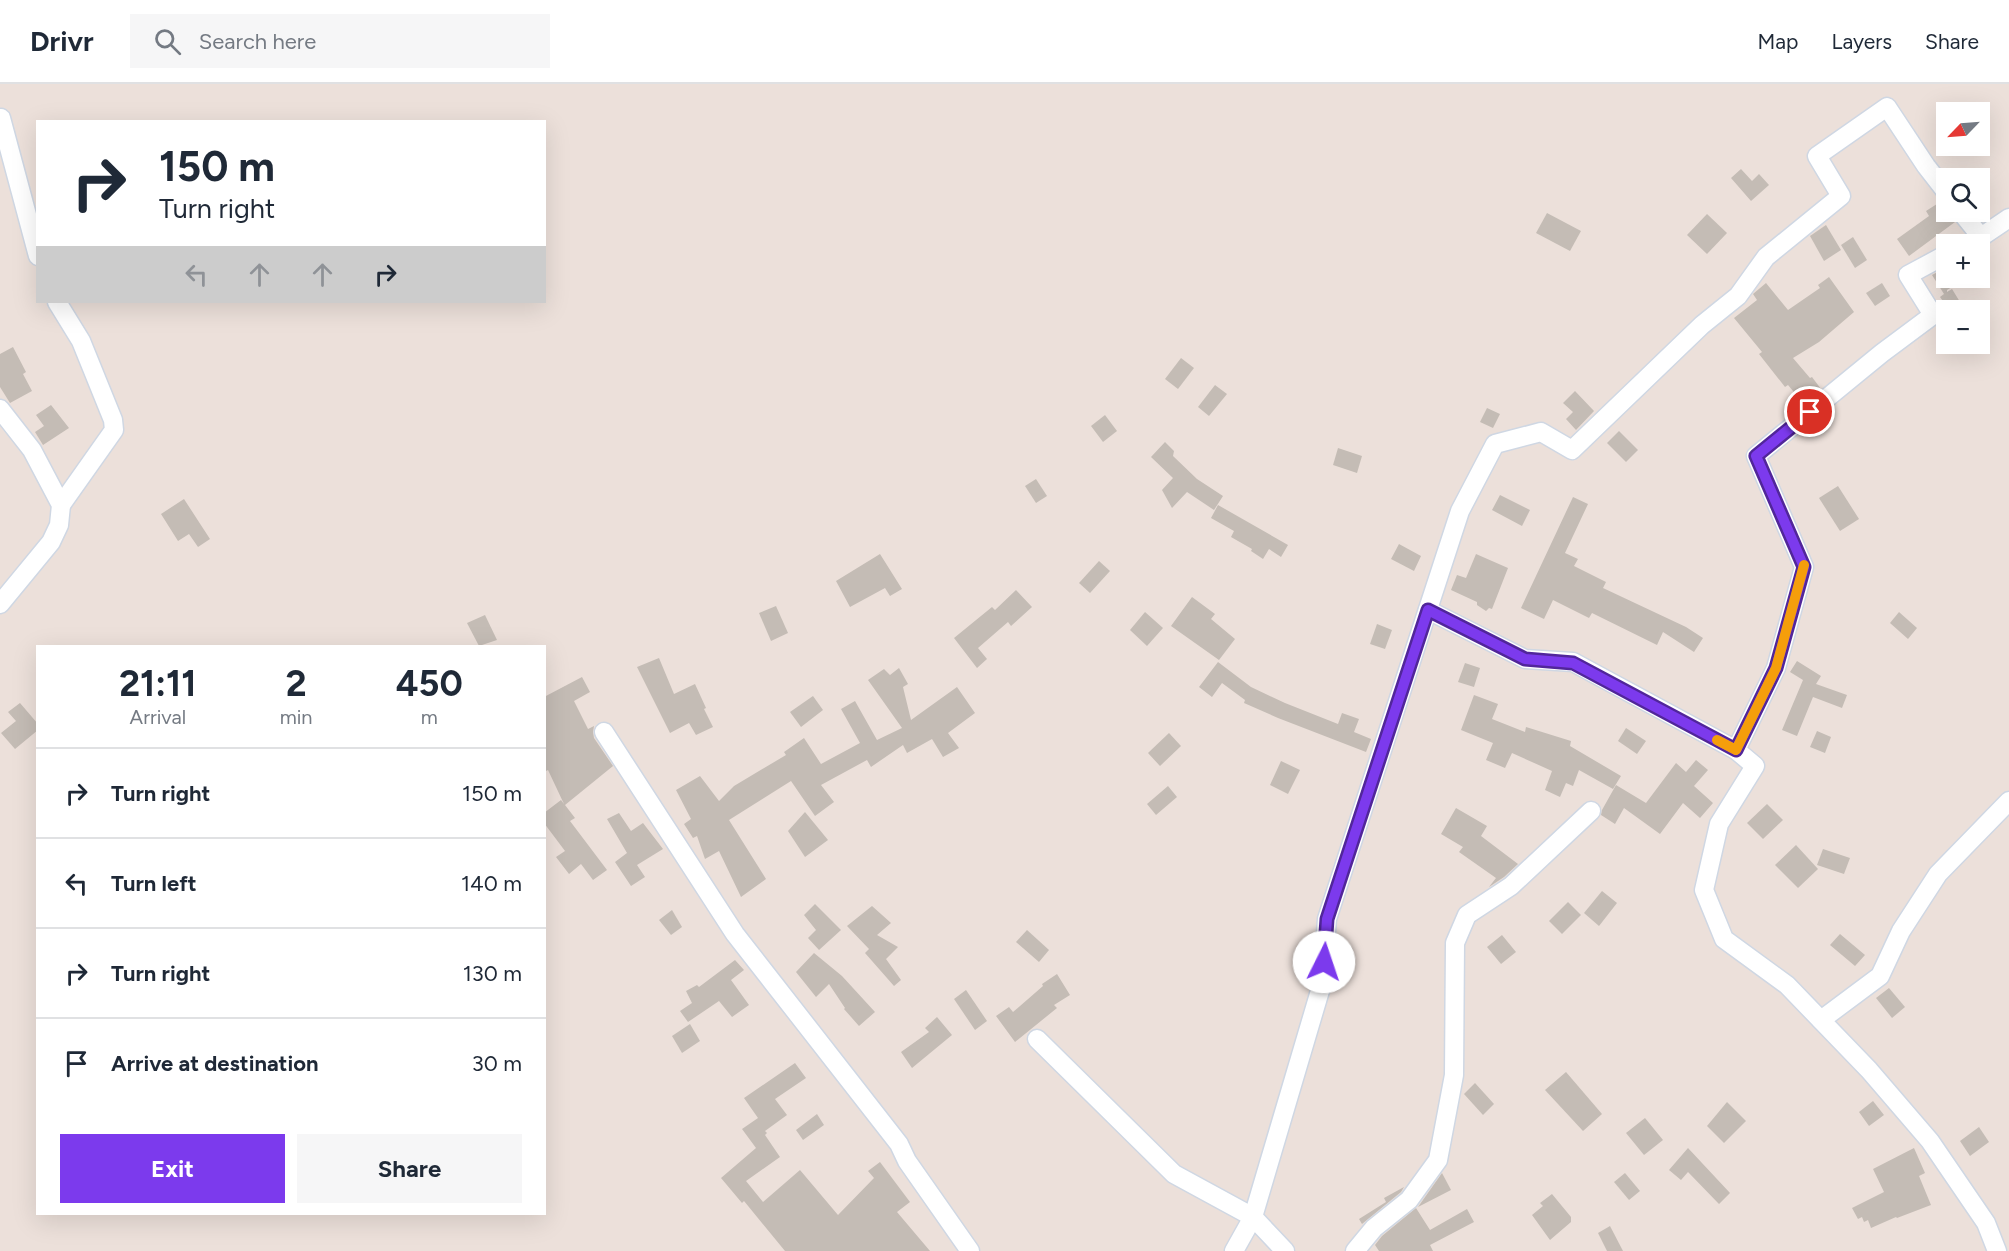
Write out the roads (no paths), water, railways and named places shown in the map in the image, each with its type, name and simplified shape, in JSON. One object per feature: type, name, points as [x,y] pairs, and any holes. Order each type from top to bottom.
[{"type":"street","points":[[1234,1251],[1253,1217],[1322,984],[1327,919],[1460,511],[1496,444],[1541,432],[1572,450],[1702,325],[1738,296],[1766,257],[1841,195],[1817,156],[1887,107],[1936,179]]},
{"type":"street","points":[[1,118],[36,249]]},
{"type":"street","points":[[1984,234],[2009,218]]},
{"type":"street","points":[[1736,750],[1776,668],[1804,567],[1756,456],[1882,353],[1933,315],[1908,275],[1936,260]]},
{"type":"street","points":[[0,604],[51,542],[59,525],[61,505],[114,430],[113,420],[81,341],[58,303]]},
{"type":"street","points":[[0,409],[32,450],[61,505]]},
{"type":"street","points":[[1428,610],[1525,659],[1573,663],[1736,750],[1755,766],[1719,824],[1704,890],[1724,939],[1787,985],[1869,1071],[1930,1142],[1986,1223],[1997,1251]]},
{"type":"street","points":[[604,732],[735,934],[899,1144],[907,1161],[970,1251]]},
{"type":"street","points":[[1821,1020],[1880,976],[1901,931],[1938,874],[2009,801]]},
{"type":"street","points":[[1355,1251],[1374,1228],[1409,1200],[1438,1160],[1454,1075],[1455,943],[1467,915],[1511,886],[1591,811]]},
{"type":"street","points":[[1037,1039],[1174,1174],[1253,1217],[1285,1251]]}]
